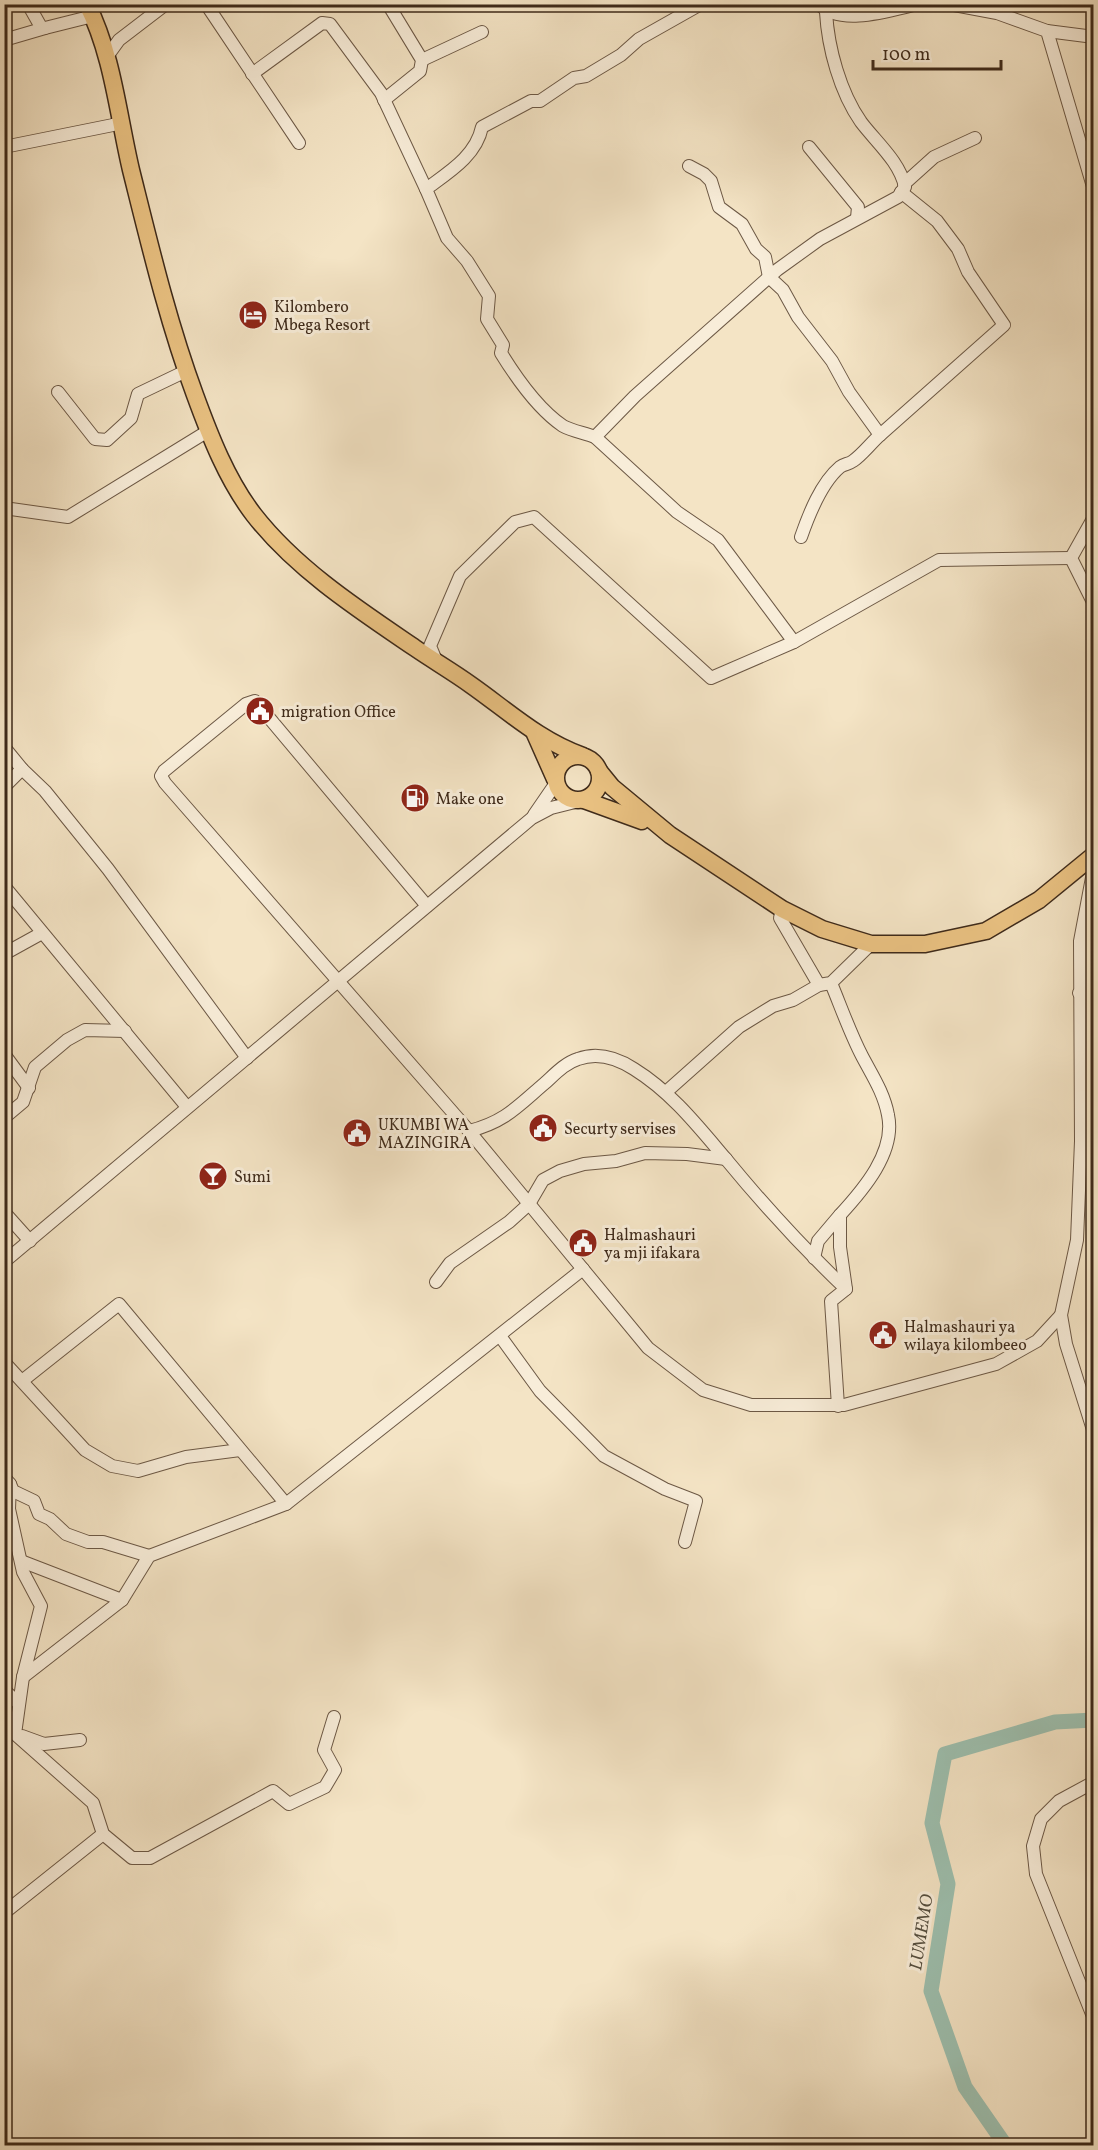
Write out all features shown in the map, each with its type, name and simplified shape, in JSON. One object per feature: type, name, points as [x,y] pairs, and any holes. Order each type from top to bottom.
[{"type":"main road","points":[[90,10],[106,57],[152,252],[186,371],[208,432],[232,480],[253,514],[289,553],[366,613],[470,684],[534,733],[560,748],[591,760],[619,793],[670,835],[782,909],[822,928],[871,944],[946,941],[986,931],[1039,900],[1094,855]]},
{"type":"main road","points":[[534,733],[562,794],[626,813],[670,835]]},
{"type":"main road","points":[[556,781],[562,762],[570,757],[583,756]]},
{"type":"main road","points":[[581,800],[593,795],[599,787],[599,771]]},
{"type":"street","points":[[27,4],[40,27],[45,28]]},
{"type":"street","points":[[106,57],[119,40],[166,4]]},
{"type":"street","points":[[206,4],[299,143]]},
{"type":"street","points":[[384,100],[420,71],[422,60],[388,4]]},
{"type":"street","points":[[426,189],[461,162],[479,141],[482,127],[531,101],[540,101],[574,78],[585,76],[621,55],[639,39],[701,4]]},
{"type":"street","points":[[801,537],[823,488],[841,466],[854,461],[1004,325],[968,272],[958,249],[937,221],[903,188],[902,175],[860,120],[846,96],[830,42],[823,8],[863,16],[918,4]]},
{"type":"street","points":[[949,4],[998,14],[1047,31],[1094,37]]},
{"type":"street","points":[[4,39],[45,28],[90,10]]},
{"type":"street","points":[[252,74],[322,23],[330,24],[384,100],[447,238],[468,261],[489,296],[487,319],[503,345],[501,353],[512,372],[543,408],[565,427],[595,436],[677,512],[718,540],[794,642]]},
{"type":"street","points":[[1047,31],[1094,190]]},
{"type":"street","points":[[422,60],[482,32]]},
{"type":"street","points":[[4,147],[113,125],[121,121]]},
{"type":"street","points":[[595,436],[634,396],[769,277],[820,239],[898,197],[903,188],[934,157],[975,138]]},
{"type":"street","points":[[809,147],[858,207],[857,218]]},
{"type":"street","points":[[689,166],[704,174],[711,181],[719,207],[742,224],[756,249],[765,257],[769,277],[783,290],[798,316],[832,361],[849,393],[880,435]]},
{"type":"street","points":[[58,392],[95,439],[106,440],[131,418],[138,394],[186,371]]},
{"type":"street","points":[[4,508],[68,517],[208,432]]},
{"type":"street","points":[[437,663],[430,646],[460,576],[515,522],[534,517],[711,678],[794,642],[939,560],[1071,558]]},
{"type":"street","points":[[1071,558],[1094,518]]},
{"type":"street","points":[[1071,558],[1094,604]]},
{"type":"street","points":[[427,906],[255,701],[246,704],[164,771],[161,776],[469,1131],[648,1348],[703,1390],[751,1405],[838,1406],[996,1364],[1036,1341],[1061,1315]]},
{"type":"street","points":[[4,747],[22,769],[45,791],[108,869],[247,1058]]},
{"type":"street","points":[[4,787],[22,769]]},
{"type":"street","points":[[532,818],[556,781]]},
{"type":"street","points":[[4,1262],[532,818],[551,808],[581,800]]},
{"type":"street","points":[[1094,867],[1080,941],[1081,1141],[1077,1240],[1061,1315],[1066,1344],[1094,1433]]},
{"type":"street","points":[[4,886],[187,1107]]},
{"type":"street","points":[[782,909],[780,918],[825,984],[880,1089],[889,1116],[888,1142],[870,1180],[818,1241],[814,1258]]},
{"type":"street","points":[[4,954],[42,933]]},
{"type":"street","points":[[666,1092],[760,1012],[793,1000],[825,984],[871,944]]},
{"type":"street","points":[[1079,993],[1094,994]]},
{"type":"street","points":[[4,1118],[23,1102],[35,1067],[67,1040],[85,1030],[125,1031]]},
{"type":"street","points":[[4,1054],[29,1088]]},
{"type":"street","points":[[469,1131],[492,1125],[509,1114],[562,1067],[578,1059],[599,1055],[614,1059],[633,1068],[666,1092],[701,1128],[814,1258],[846,1289]]},
{"type":"street","points":[[20,1073],[34,1071]]},
{"type":"street","points":[[436,1282],[450,1263],[480,1244],[529,1204],[543,1180],[584,1164],[616,1161],[645,1153],[687,1154],[726,1159]]},
{"type":"street","points":[[4,1212],[30,1241]]},
{"type":"street","points":[[840,1215],[840,1247],[846,1289]]},
{"type":"street","points":[[23,1677],[122,1600],[149,1556],[286,1504],[583,1269]]},
{"type":"street","points":[[838,1406],[831,1301],[846,1289]]},
{"type":"street","points":[[22,1381],[119,1304],[286,1504]]},
{"type":"street","points":[[500,1336],[540,1391],[604,1456],[664,1489],[696,1501],[686,1542]]},
{"type":"street","points":[[4,1362],[85,1450],[112,1466],[138,1471],[186,1458],[240,1450]]},
{"type":"street","points":[[7,1480],[13,1491],[34,1501],[39,1514],[50,1519],[66,1534],[88,1542],[104,1542],[149,1556]]},
{"type":"street","points":[[7,1480],[9,1509],[23,1572],[41,1606],[23,1677],[15,1734]]},
{"type":"street","points":[[21,1561],[122,1600]]},
{"type":"street","points":[[4,1690],[18,1703]]},
{"type":"street","points":[[15,1734],[93,1803],[103,1834],[132,1858],[150,1858],[273,1791],[289,1804],[325,1787],[335,1770],[324,1750],[334,1717]]},
{"type":"street","points":[[15,1734],[44,1744],[80,1740]]},
{"type":"street","points":[[1094,1782],[1059,1801],[1041,1819],[1033,1846],[1036,1874],[1094,2019]]},
{"type":"street","points":[[4,1913],[103,1834]]},
{"type":"waterway","name":"LUMEMO","points":[[1006,2146],[965,2087],[931,1991],[948,1884],[932,1823],[945,1754],[1055,1722],[1094,1720]]},
{"type":"place","name":"Kilombero Mbega Resort","points":[[253,315]]},
{"type":"place","name":"migration Office","points":[[260,711]]},
{"type":"place","name":"Make one","points":[[415,798]]},
{"type":"place","name":"Securty servises","points":[[543,1128]]},
{"type":"place","name":"UKUMBI WA MAZINGIRA","points":[[357,1133]]},
{"type":"place","name":"Sumi","points":[[213,1176]]},
{"type":"place","name":"Halmashauri ya mji ifakara","points":[[583,1243]]},
{"type":"place","name":"Halmashauri ya wilaya kilombeeo","points":[[883,1335]]}]
